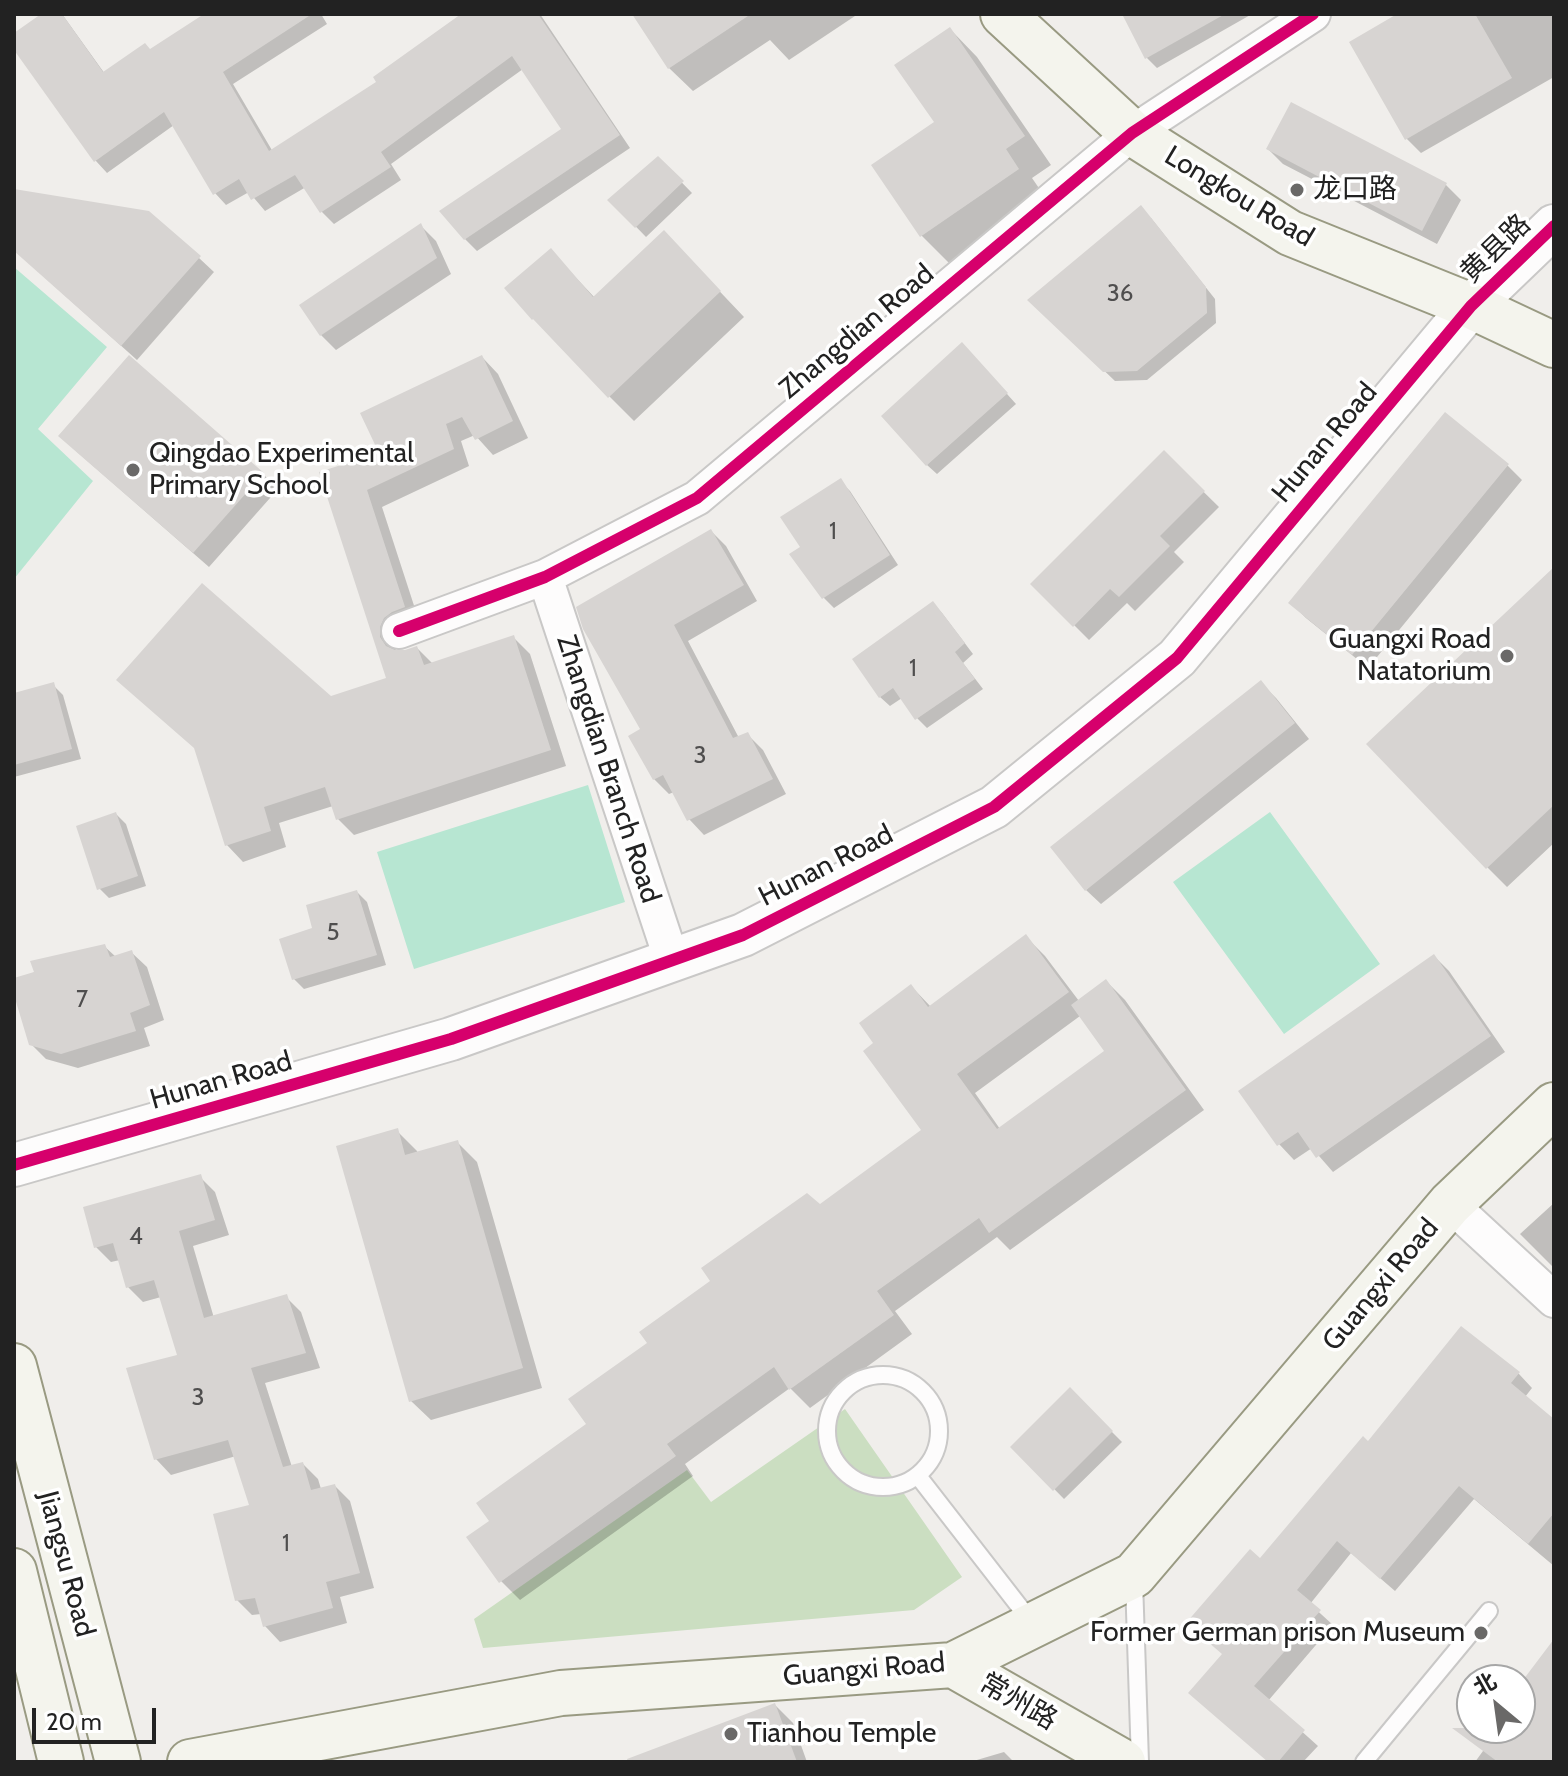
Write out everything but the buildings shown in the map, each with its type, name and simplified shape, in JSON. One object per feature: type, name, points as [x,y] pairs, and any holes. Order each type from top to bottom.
[{"type":"main road","name":"Longkou Road","points":[[1003,14],[1132,133],[1290,233],[1471,306],[1554,345]]},
{"type":"main road","name":"Guangxi Road","points":[[190,1762],[561,1693],[953,1665],[1134,1575],[1450,1204],[1554,1105]]},
{"type":"main road","name":"Jiangsu Road","points":[[14,1366],[118,1762]]},
{"type":"main road","name":"Jiangsu Road","points":[[14,1571],[61,1762]]},
{"type":"main road","name":"常州路","points":[[953,1665],[1123,1762]]},
{"type":"street","name":"Zhangdian Road","points":[[399,631],[545,577],[697,498],[1132,133],[1313,14]]},
{"type":"street","name":"黄县路","points":[[1471,306],[1554,226]]},
{"type":"street","name":"Hunan Road","points":[[14,1165],[451,1039],[672,961],[743,935],[994,807],[1177,658],[1471,306]]},
{"type":"street","name":"Zhangdian Branch Road","points":[[545,577],[672,961]]},
{"type":"street","points":[[1450,1204],[1554,1300]]},
{"type":"lane","points":[[885,1374],[904,1379],[921,1389],[932,1404],[939,1423],[938,1442],[931,1461],[918,1476],[885,1488],[867,1486],[850,1478],[838,1466],[829,1450],[826,1433],[828,1415],[836,1399],[848,1386],[866,1377],[885,1374]]},
{"type":"lane","points":[[918,1476],[1034,1625]]},
{"type":"lane","points":[[1134,1575],[1140,1762]]},
{"type":"lane","points":[[1364,1762],[1489,1611]]},
{"type":"green space","points":[[14,267],[107,347],[38,429],[93,481],[14,579]]},
{"type":"green space","points":[[588,785],[625,902],[414,969],[377,852]]},
{"type":"green space","points":[[1270,812],[1380,964],[1284,1034],[1173,882]]},
{"type":"green space","points":[[845,1409],[962,1577],[914,1610],[483,1648],[474,1619],[687,1470],[711,1502]]},
{"type":"cycle path","points":[[399,631],[545,577],[697,498],[1132,133],[1313,14]]},
{"type":"cycle path","points":[[14,1165],[451,1039],[743,935],[994,807],[1177,658],[1471,306],[1554,226]]},
{"type":"place","name":"龙口路","points":[[1297,190]]},
{"type":"place","name":"Qingdao Experimental Primary School","points":[[133,470]]},
{"type":"place","name":"Guangxi Road Natatorium","points":[[1507,656]]},
{"type":"place","name":"Former German prison Museum","points":[[1481,1633]]},
{"type":"place","name":"Tianhou Temple","points":[[731,1734]]}]
